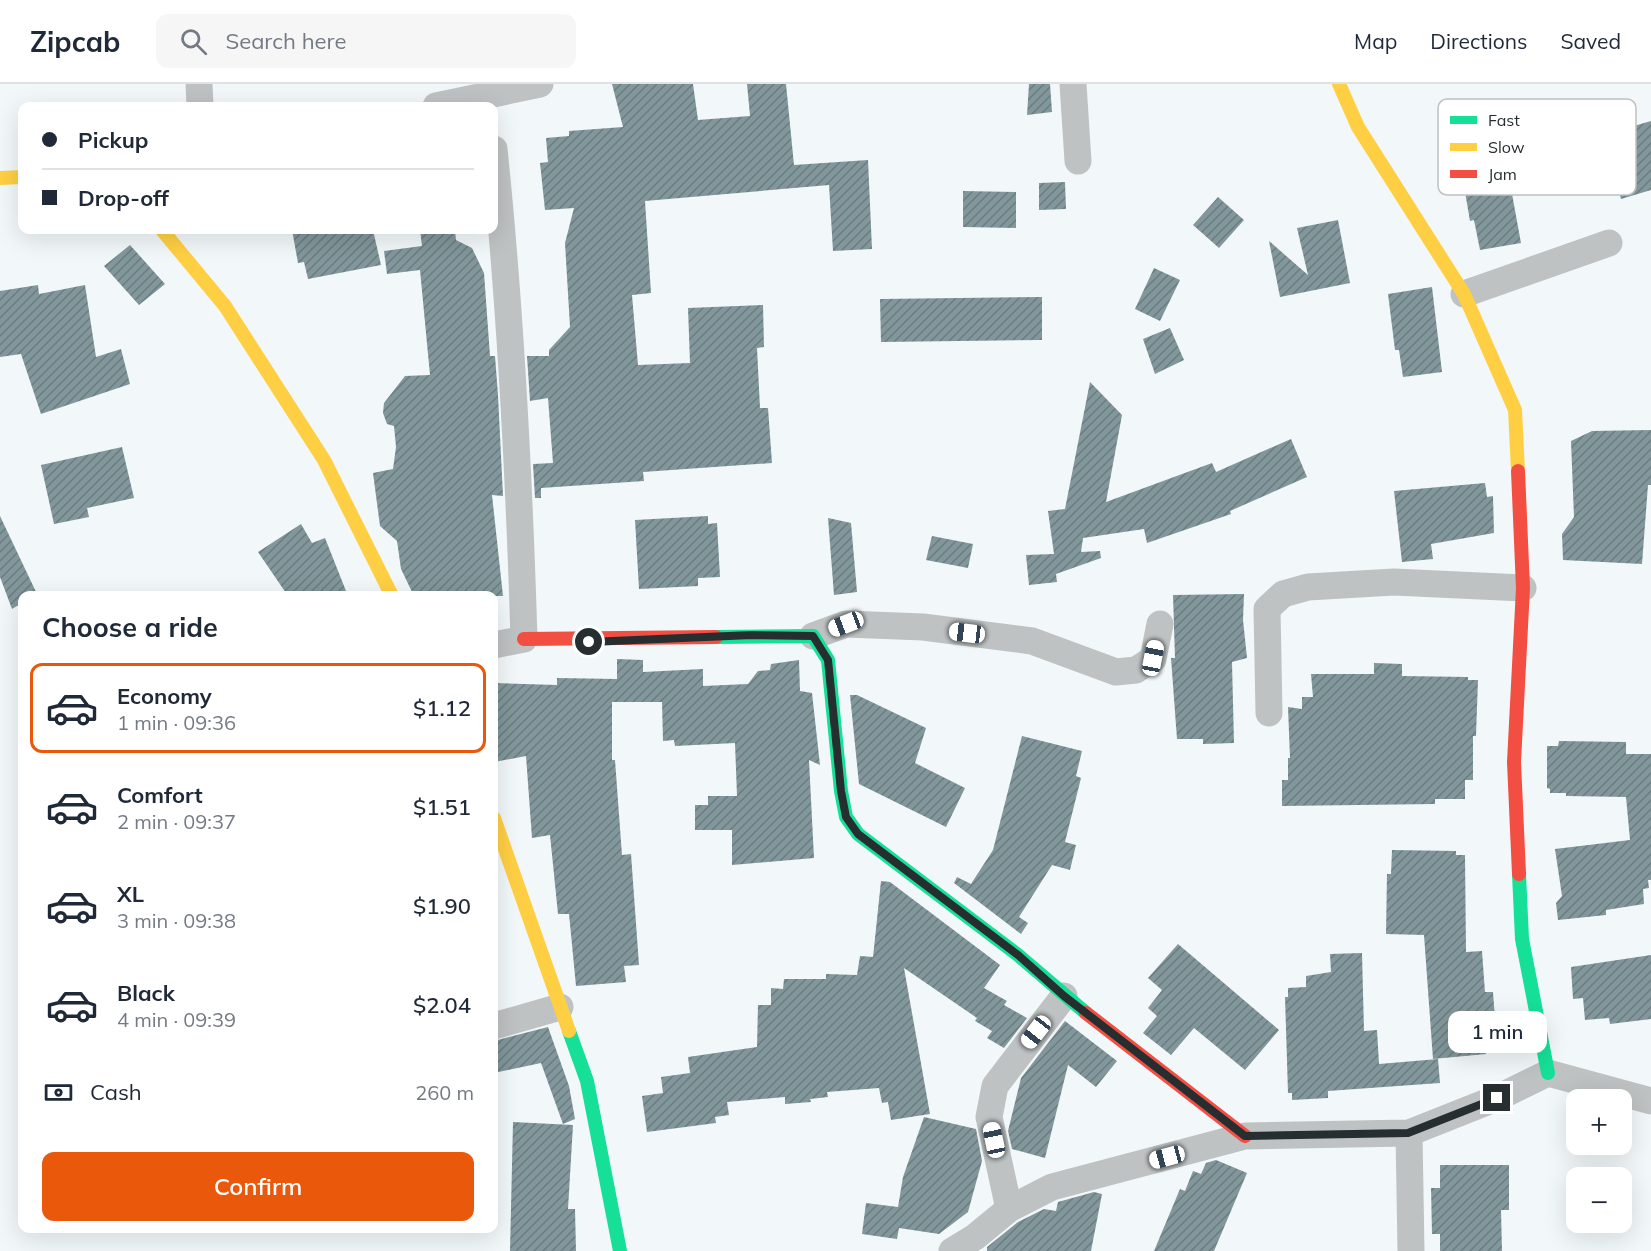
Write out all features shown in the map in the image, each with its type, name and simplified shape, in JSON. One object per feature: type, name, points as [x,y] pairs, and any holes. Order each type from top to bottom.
[{"type":"street","points":[[199,84],[200,102]]},
{"type":"street","points":[[453,102],[540,84]]},
{"type":"street","points":[[1073,84],[1078,162]]},
{"type":"street","points":[[1339,84],[1358,127],[1464,294],[1515,410],[1523,588],[1514,762],[1522,939],[1548,1073]]},
{"type":"street","points":[[0,178],[18,177]]},
{"type":"street","points":[[498,202],[508,334],[515,385],[524,639]]},
{"type":"street","points":[[165,234],[225,306],[324,460],[390,591]]},
{"type":"street","points":[[1464,294],[1609,243]]},
{"type":"street","points":[[1269,713],[1267,609],[1283,594],[1308,587],[1394,582],[1523,588]]},
{"type":"street","points":[[498,644],[524,639],[589,642],[752,635],[813,636],[846,624],[923,627],[1032,641],[1116,672],[1136,670],[1153,658],[1160,624]]},
{"type":"street","points":[[813,636],[828,660],[846,817],[858,834],[1018,955],[1064,996],[1245,1136]]},
{"type":"street","points":[[498,829],[587,1081],[620,1251]]},
{"type":"street","points":[[1009,1209],[989,1117],[994,1086],[1064,996]]},
{"type":"street","points":[[498,1025],[560,1007]]},
{"type":"street","points":[[952,1251],[975,1237],[1009,1209],[1052,1187],[1245,1136],[1408,1133],[1497,1098],[1548,1073],[1651,1101]]},
{"type":"street","points":[[1408,1133],[1411,1251]]},
{"type":"building","points":[[612,84],[693,84],[698,120],[750,116],[747,84],[786,84],[794,165],[868,160],[872,249],[833,251],[829,185],[645,201],[651,293],[632,295],[638,365],[690,363],[688,308],[763,305],[764,347],[757,348],[760,408],[768,408],[772,463],[643,472],[644,481],[541,488],[541,498],[535,498],[533,464],[553,463],[548,398],[530,401],[527,356],[549,356],[549,350],[570,327],[565,243],[574,208],[545,210],[540,163],[548,162],[546,138],[569,136],[569,131],[623,127]]},
{"type":"building","points":[[1029,84],[1050,84],[1052,112],[1027,115]]},
{"type":"building","points":[[1651,121],[1651,190],[1636,194],[1636,125]]},
{"type":"building","points":[[1065,182],[1066,209],[1039,210],[1039,183]]},
{"type":"building","points":[[963,191],[1016,192],[1016,228],[963,227]]},
{"type":"building","points":[[1466,195],[1512,195],[1521,243],[1480,250],[1474,220],[1470,221]]},
{"type":"building","points":[[1620,195],[1634,195],[1621,199]]},
{"type":"building","points":[[1218,197],[1244,220],[1219,248],[1193,225]]},
{"type":"building","points":[[1338,220],[1350,283],[1280,297],[1269,241],[1308,275],[1297,228]]},
{"type":"building","points":[[293,234],[374,234],[381,265],[308,279],[304,262],[298,263]]},
{"type":"building","points":[[420,234],[455,234],[456,240],[472,248],[484,273],[490,356],[495,356],[498,395],[503,496],[492,495],[503,596],[498,596],[498,591],[412,591],[401,569],[397,541],[380,526],[373,473],[393,469],[396,447],[394,426],[387,424],[383,413],[384,403],[405,376],[430,375],[420,270],[387,274],[384,251],[422,246]]},
{"type":"building","points":[[130,245],[165,284],[139,305],[104,266]]},
{"type":"building","points":[[1154,268],[1180,280],[1160,321],[1135,309]]},
{"type":"building","points":[[38,285],[39,294],[85,285],[96,357],[121,349],[130,384],[41,414],[21,354],[0,357],[0,291]]},
{"type":"building","points":[[1432,287],[1442,372],[1403,377],[1399,350],[1395,350],[1388,294]]},
{"type":"building","points":[[1042,297],[1042,340],[881,342],[880,299]]},
{"type":"building","points":[[1170,328],[1184,360],[1155,374],[1143,339]]},
{"type":"building","points":[[1090,382],[1122,415],[1106,502],[1212,463],[1216,472],[1291,439],[1307,477],[1230,511],[1231,514],[1147,543],[1144,529],[1083,538],[1081,552],[1100,551],[1101,558],[1056,574],[1057,582],[1029,585],[1026,555],[1054,554],[1048,511],[1065,509]]},
{"type":"building","points":[[1651,430],[1651,485],[1648,485],[1642,564],[1563,560],[1562,534],[1574,517],[1571,441],[1592,431]]},
{"type":"building","points":[[122,447],[134,498],[87,508],[89,517],[54,524],[41,465]]},
{"type":"building","points":[[1485,483],[1487,497],[1493,496],[1494,533],[1431,544],[1433,559],[1402,562],[1394,491]]},
{"type":"building","points":[[0,516],[36,591],[18,591],[18,605],[12,609],[0,577]]},
{"type":"building","points":[[708,516],[708,524],[717,523],[720,577],[698,578],[698,586],[639,589],[635,520]]},
{"type":"building","points":[[828,518],[851,523],[857,592],[834,595]]},
{"type":"building","points":[[301,524],[312,543],[325,538],[346,591],[285,591],[258,552]]},
{"type":"building","points":[[932,536],[973,544],[968,568],[926,560]]},
{"type":"building","points":[[1244,594],[1243,620],[1247,658],[1232,662],[1234,743],[1203,744],[1203,739],[1177,739],[1171,658],[1175,658],[1173,595]]},
{"type":"building","points":[[617,659],[643,660],[643,672],[703,669],[703,686],[748,684],[758,671],[770,670],[771,664],[799,660],[800,691],[812,693],[820,765],[809,760],[814,858],[732,865],[732,830],[695,830],[695,805],[708,805],[708,796],[737,796],[735,743],[675,746],[674,740],[663,741],[662,702],[612,702],[612,760],[615,760],[622,855],[631,854],[639,965],[624,966],[626,982],[576,986],[569,914],[558,914],[550,835],[532,838],[526,756],[498,761],[498,683],[557,685],[557,678],[617,679]]},
{"type":"building","points":[[1374,663],[1402,664],[1402,676],[1468,677],[1468,680],[1478,680],[1476,736],[1473,736],[1473,780],[1465,780],[1465,799],[1435,799],[1435,804],[1282,806],[1282,780],[1288,780],[1288,758],[1290,758],[1288,707],[1302,709],[1302,697],[1313,697],[1311,674],[1374,674]]},
{"type":"building","points":[[850,695],[857,695],[926,728],[915,763],[965,788],[946,827],[859,784]]},
{"type":"building","points":[[1022,736],[1082,751],[1076,776],[1081,778],[1065,842],[1076,845],[1070,870],[1052,865],[1019,917],[1028,923],[1021,934],[954,883],[957,877],[971,884],[993,850]]},
{"type":"building","points":[[1559,741],[1626,742],[1626,754],[1651,754],[1651,880],[1648,880],[1649,888],[1643,889],[1644,904],[1606,910],[1606,915],[1558,920],[1556,903],[1562,896],[1555,849],[1630,840],[1626,797],[1566,796],[1566,793],[1550,793],[1550,789],[1547,788],[1547,746],[1558,746]]},
{"type":"building","points":[[1392,850],[1456,851],[1456,855],[1465,855],[1466,952],[1482,951],[1485,992],[1493,992],[1496,1032],[1484,1033],[1486,1054],[1433,1059],[1424,935],[1386,934],[1387,874],[1391,874]]},
{"type":"building","points":[[881,881],[890,882],[1000,965],[984,988],[1007,1001],[1004,1005],[1027,1018],[1004,1048],[987,1038],[992,1031],[975,1021],[977,1018],[904,968],[930,1114],[891,1120],[888,1102],[882,1103],[879,1088],[827,1092],[828,1097],[810,1099],[811,1102],[785,1104],[785,1097],[727,1102],[729,1115],[715,1117],[716,1123],[647,1132],[642,1096],[663,1093],[661,1077],[690,1073],[688,1057],[757,1047],[758,1005],[771,1005],[771,988],[783,989],[784,979],[826,979],[826,974],[857,975],[860,956],[873,957]]},
{"type":"building","points":[[1178,944],[1279,1030],[1245,1070],[1194,1028],[1171,1055],[1143,1033],[1157,1016],[1148,1008],[1162,990],[1148,978]]},
{"type":"building","points":[[1362,953],[1364,1031],[1377,1030],[1379,1064],[1438,1059],[1440,1083],[1328,1091],[1328,1098],[1292,1100],[1292,1093],[1288,1093],[1285,997],[1288,997],[1288,988],[1306,987],[1306,976],[1331,972],[1330,954]]},
{"type":"building","points":[[1651,955],[1651,1019],[1610,1024],[1609,1018],[1585,1020],[1583,998],[1573,999],[1571,967]]},
{"type":"building","points":[[1065,1021],[1117,1061],[1096,1087],[1068,1065],[1045,1158],[1012,1149],[1008,1131],[1021,1078]]},
{"type":"building","points":[[548,1027],[569,1086],[575,1119],[563,1124],[541,1063],[498,1072],[498,1040]]},
{"type":"building","points":[[924,1117],[976,1129],[982,1161],[968,1212],[939,1234],[899,1228],[897,1239],[862,1234],[866,1203],[898,1207],[903,1177]]},
{"type":"building","points":[[513,1122],[573,1125],[568,1209],[575,1209],[576,1251],[510,1251]]},
{"type":"building","points":[[1216,1160],[1247,1173],[1214,1251],[1154,1251],[1180,1189],[1185,1191],[1193,1171],[1201,1174],[1206,1163]]},
{"type":"building","points":[[1440,1165],[1509,1165],[1509,1210],[1501,1210],[1502,1251],[1440,1251],[1440,1234],[1432,1234],[1431,1188],[1440,1188]]},
{"type":"building","points":[[1094,1192],[1102,1194],[1091,1251],[987,1251],[987,1247],[1018,1222],[1044,1209],[1056,1211],[1058,1202]]},
{"type":"traffic: fast","points":[[716,637],[813,636],[828,660],[841,791],[846,817],[858,834],[1018,955],[1086,1013]]},
{"type":"traffic: fast","points":[[1519,874],[1522,939],[1548,1073]]},
{"type":"traffic: fast","points":[[569,1031],[587,1081],[620,1251]]},
{"type":"traffic: slow","points":[[1339,84],[1358,127],[1464,294],[1515,410],[1518,471]]},
{"type":"traffic: slow","points":[[0,178],[18,177]]},
{"type":"traffic: slow","points":[[165,234],[225,306],[324,460],[390,591]]},
{"type":"traffic: slow","points":[[498,829],[569,1031]]},
{"type":"traffic: jam","points":[[1518,471],[1523,588],[1514,762],[1519,874]]},
{"type":"traffic: jam","points":[[524,639],[716,637]]},
{"type":"traffic: jam","points":[[1086,1013],[1245,1136]]},
{"type":"route","points":[[589,642],[752,635],[813,636],[828,660],[841,791],[846,817],[858,834],[1018,955],[1064,996],[1245,1136],[1289,1133],[1408,1133],[1497,1098]]}]
